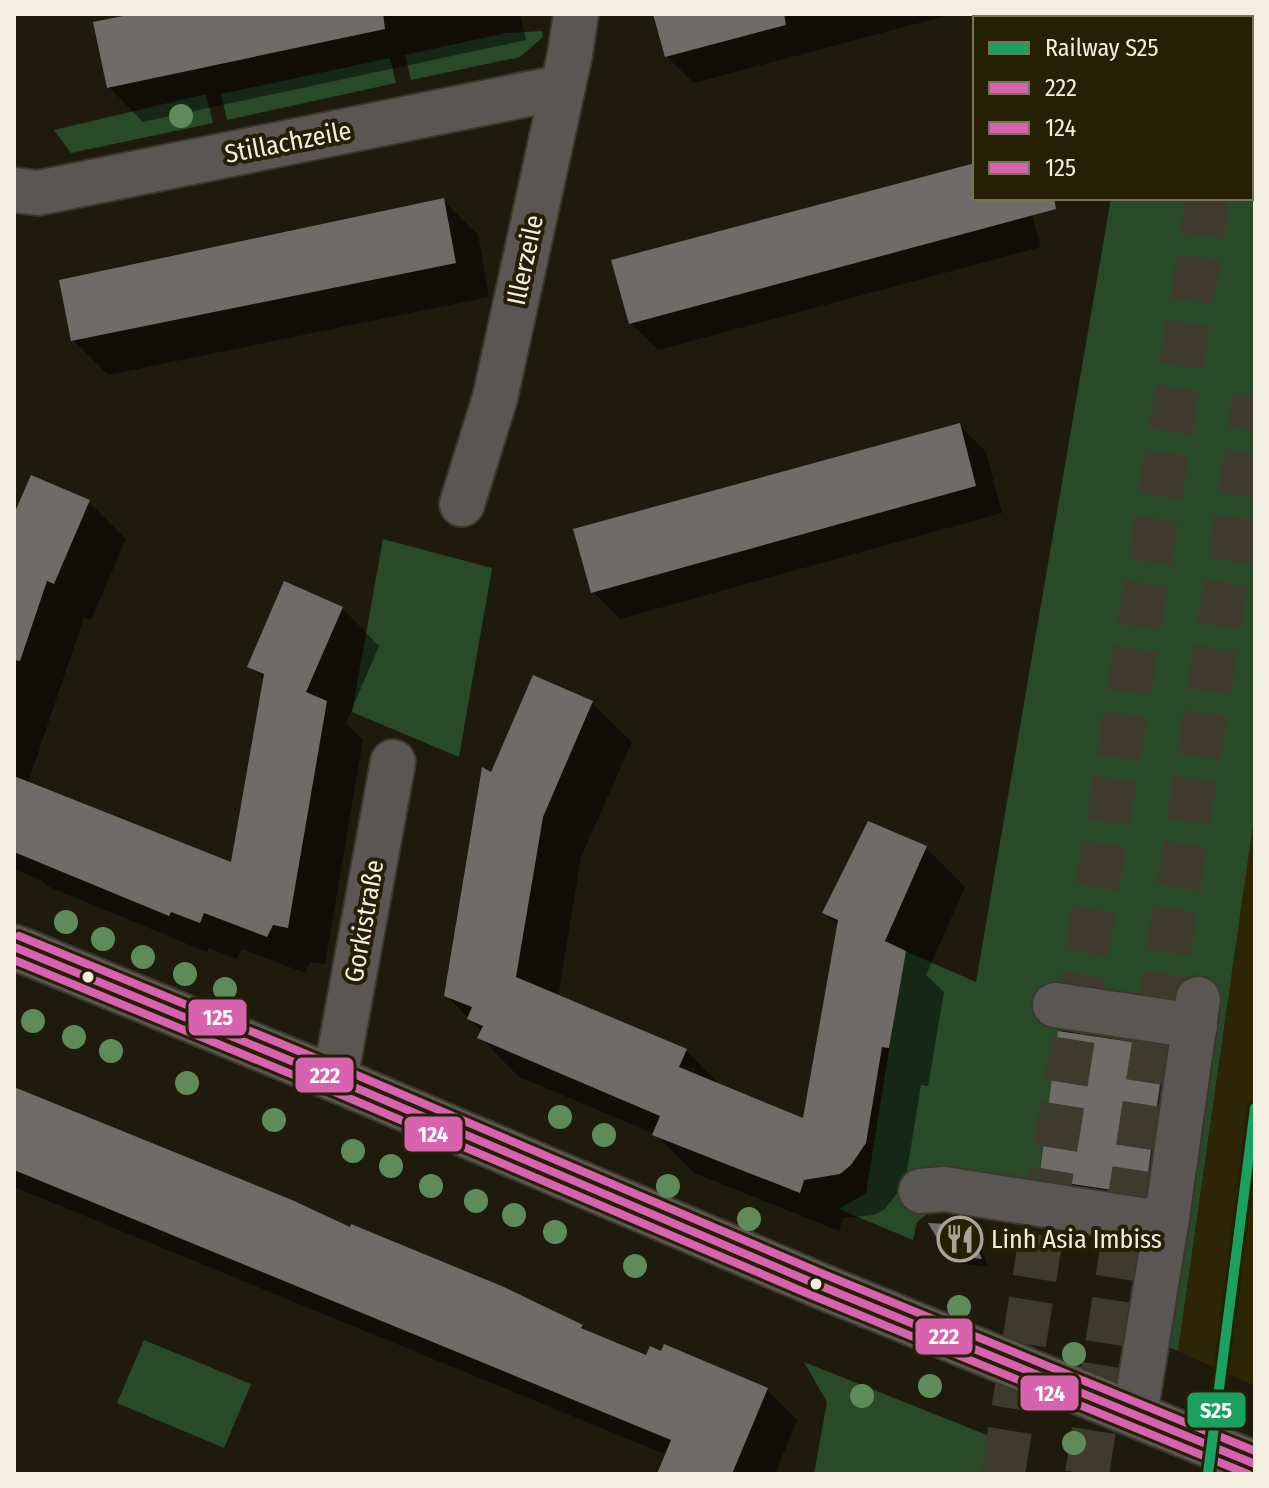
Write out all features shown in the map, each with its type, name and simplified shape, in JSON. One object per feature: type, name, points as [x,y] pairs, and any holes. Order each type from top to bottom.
[{"type":"main road","points":[[14,947],[1255,1464]]},
{"type":"street","name":"Illerzeile","points":[[462,504],[495,398],[576,14]]},
{"type":"street","name":"Stillachzeile","points":[[14,190],[38,193],[563,87]]},
{"type":"street","name":"Gorkistraße","points":[[335,1079],[393,762]]},
{"type":"street","points":[[1055,1005],[1196,1012],[1135,1414]]},
{"type":"street","points":[[921,1191],[944,1189],[1166,1224]]},
{"type":"shaded area","points":[[1255,811],[1255,1386],[1178,1351]]},
{"type":"green space","points":[[1143,14],[1255,14],[1255,811],[1178,1351],[1128,1331],[1134,1275],[1126,1250],[1104,1231],[933,1210],[917,1222],[913,1240],[839,1209],[866,1193],[905,951],[976,982],[1111,200],[1253,200],[1253,16]],"holes":[[[1059,1030],[1165,1047],[1144,1199],[1038,1183]]]},
{"type":"green space","points":[[542,31],[543,37],[520,57],[411,80],[405,55],[506,33]]},
{"type":"green space","points":[[390,58],[396,83],[227,120],[221,94]]},
{"type":"green space","points":[[206,94],[213,123],[71,153],[54,130]]},
{"type":"green space","points":[[383,539],[492,568],[459,757],[352,712]]},
{"type":"green space","points":[[144,1340],[251,1384],[224,1448],[117,1403]]},
{"type":"green space","points":[[804,1362],[992,1437],[988,1472],[814,1474],[827,1402]]},
{"type":"building","points":[[133,14],[383,14],[385,29],[107,88],[93,22]]},
{"type":"building","points":[[653,14],[784,14],[786,25],[665,57]]},
{"type":"building","points":[[973,164],[973,200],[1054,200],[1056,209],[629,324],[611,260]]},
{"type":"building","points":[[444,198],[456,263],[71,341],[59,280]]},
{"type":"building","points":[[960,423],[976,486],[591,593],[573,529]]},
{"type":"building","points":[[31,475],[90,500],[54,584],[47,581],[20,661],[14,660],[14,514]]},
{"type":"building","points":[[284,581],[343,607],[306,692],[327,701],[288,928],[273,925],[267,937],[204,913],[200,923],[171,912],[169,916],[14,852],[14,776],[231,862],[264,674],[247,667]]},
{"type":"building","points":[[533,675],[593,701],[543,817],[516,977],[687,1049],[679,1067],[803,1118],[838,920],[822,913],[868,821],[927,846],[885,941],[906,951],[889,1048],[882,1047],[866,1143],[851,1165],[840,1174],[804,1180],[800,1193],[652,1135],[660,1116],[477,1038],[483,1026],[467,1019],[472,1007],[444,996],[482,767],[491,772]]},
{"type":"building","points":[[1058,1031],[1165,1047],[1145,1195],[1039,1179]]},
{"type":"building","points":[[14,1087],[292,1200],[350,1227],[351,1224],[504,1287],[583,1325],[581,1328],[646,1355],[650,1346],[661,1351],[664,1344],[768,1388],[732,1474],[657,1474],[671,1440],[14,1170]]},
{"type":"building","points":[[928,1223],[968,1225],[982,1259],[947,1255]]},
{"type":"tunnel","points":[[1003,1474],[1208,200]]},
{"type":"tunnel","points":[[1087,1474],[1255,395]]},
{"type":"rail line","name":"S25","points":[[1208,1474],[1255,1108]]},
{"type":"transit line","name":"125","points":[[19,936],[340,1068],[821,1273],[1255,1451]]},
{"type":"transit line","name":"222","points":[[14,947],[335,1079],[816,1284],[1255,1464]]},
{"type":"transit line","name":"124","points":[[14,960],[330,1090],[811,1295],[1248,1474]]},
{"type":"place","name":"Linh Asia Imbiss","points":[[960,1239]]}]
